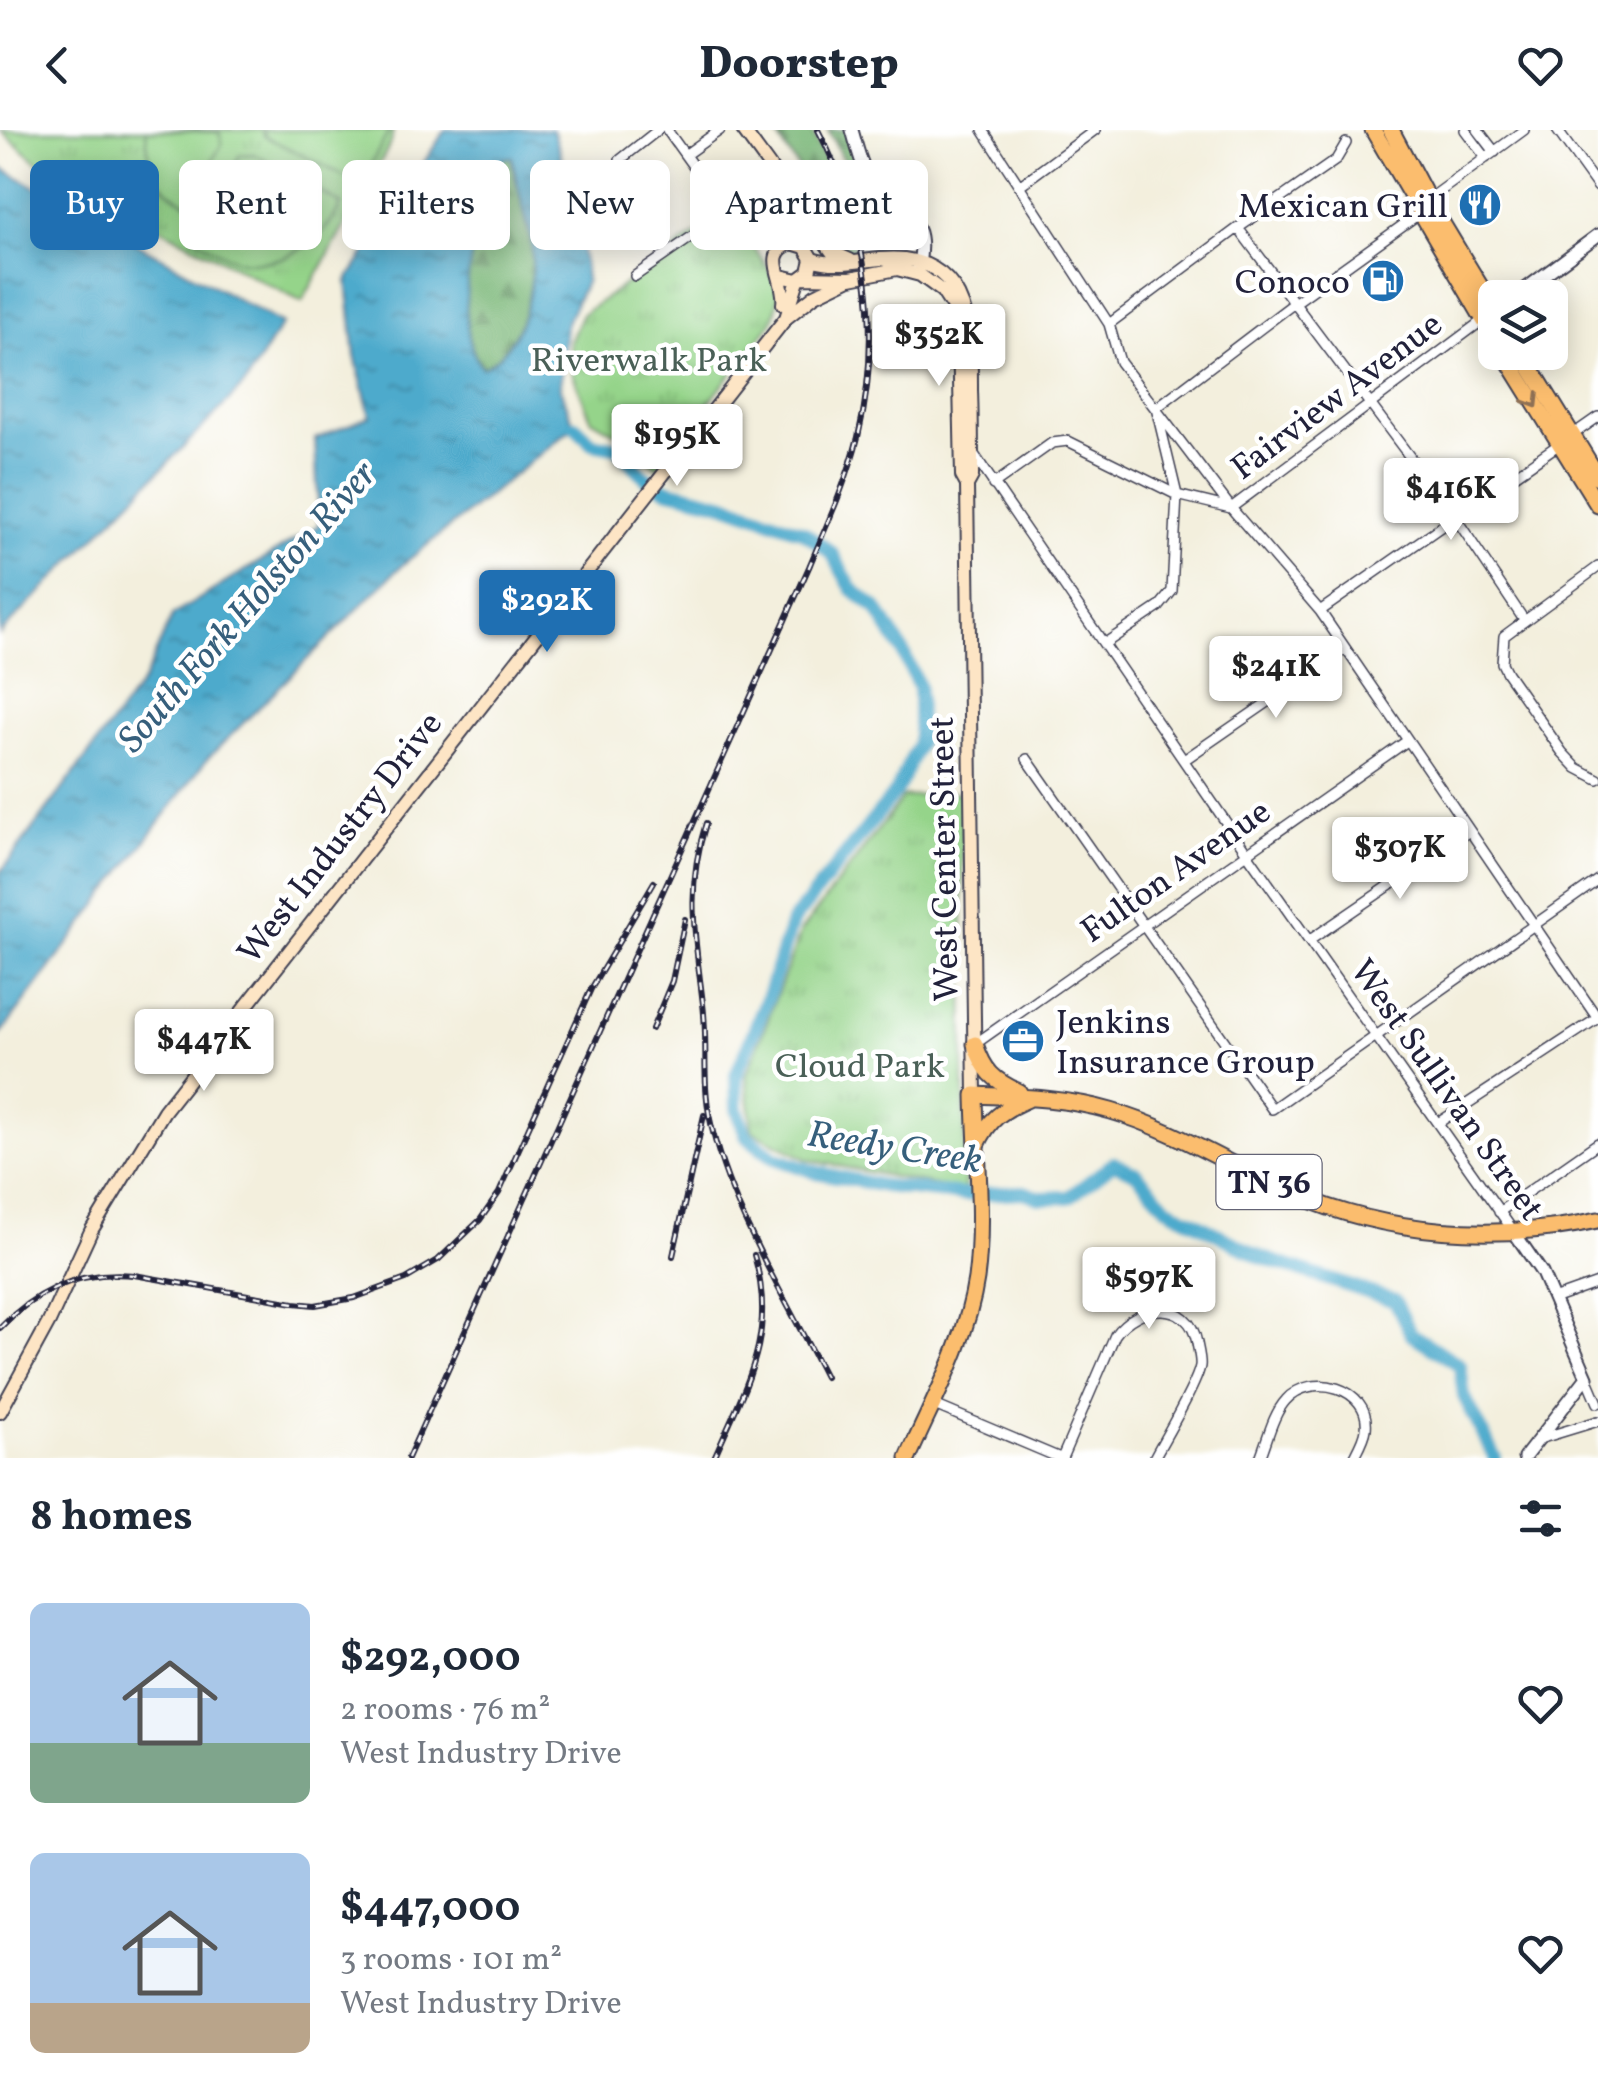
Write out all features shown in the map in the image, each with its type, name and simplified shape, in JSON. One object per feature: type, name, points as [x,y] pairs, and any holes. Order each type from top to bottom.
[{"type":"main road","points":[[743,130],[765,160]]},
{"type":"main road","points":[[1374,130],[1383,136],[1478,293]]},
{"type":"main road","points":[[1391,130],[1424,207],[1450,249],[1463,257],[1478,288]]},
{"type":"main road","points":[[779,250],[774,262],[782,276],[852,278]]},
{"type":"main road","points":[[801,279],[812,266],[806,250]]},
{"type":"main road","points":[[831,250],[842,259],[858,262]]},
{"type":"main road","points":[[812,259],[832,265],[890,258],[918,268]]},
{"type":"main road","points":[[786,318],[816,296],[852,278],[886,269],[918,268]]},
{"type":"main road","name":"West Center Street","points":[[908,1458],[968,1314],[976,1280],[978,1215],[968,320],[954,288],[936,271],[918,268]]},
{"type":"main road","name":"West Center Street","points":[[918,268],[942,291],[958,321],[962,476],[968,485]]},
{"type":"main road","name":"West Industry Drive","points":[[775,332],[785,292],[782,276]]},
{"type":"main road","name":"West Industry Drive","points":[[0,1412],[49,1322],[91,1232],[164,1110],[786,318],[801,279]]},
{"type":"main road","points":[[1516,370],[1598,477]]},
{"type":"main road","points":[[1530,370],[1598,505]]},
{"type":"main road","points":[[975,1044],[982,1065],[994,1080],[1032,1098]]},
{"type":"main road","name":"TN 36","points":[[975,1095],[1069,1101],[1113,1111],[1292,1194],[1359,1217],[1435,1230],[1514,1232],[1598,1220]]},
{"type":"main road","points":[[976,1148],[985,1128],[998,1114],[1032,1098]]},
{"type":"street","points":[[620,160],[658,130]]},
{"type":"street","points":[[667,130],[690,162]]},
{"type":"street","points":[[685,155],[720,130]]},
{"type":"street","points":[[852,130],[874,187],[913,218],[918,230],[918,268]]},
{"type":"street","points":[[983,130],[1109,324],[1120,362],[1231,508],[1320,611],[1598,1019],[1438,1123]]},
{"type":"street","points":[[1019,186],[1095,130]]},
{"type":"street","points":[[1466,130],[1490,155]]},
{"type":"street","points":[[1478,130],[1490,155]]},
{"type":"street","points":[[1156,408],[1524,130]]},
{"type":"street","points":[[1557,130],[1598,187]]},
{"type":"street","points":[[1109,324],[1336,160],[1346,142]]},
{"type":"street","points":[[1238,228],[1455,517],[1524,620]]},
{"type":"street","points":[[1538,280],[1598,235]]},
{"type":"street","points":[[635,276],[690,238]]},
{"type":"street","name":"Fairview Avenue","points":[[993,485],[1052,443],[1068,441],[1177,495],[1231,508],[1478,323]]},
{"type":"street","points":[[1104,644],[1159,607],[1172,592],[1177,495],[1156,408]]},
{"type":"street","points":[[1320,611],[1598,418]]},
{"type":"street","name":"West Sullivan Street","points":[[972,450],[1247,854],[1542,1273],[1587,1377]]},
{"type":"street","points":[[968,485],[993,485]]},
{"type":"street","points":[[1598,566],[1504,636],[1502,663],[1562,752],[1577,768],[1598,778]]},
{"type":"street","points":[[1184,760],[1346,649]]},
{"type":"street","name":"Fulton Avenue","points":[[975,1044],[1407,741]]},
{"type":"street","points":[[1027,758],[1272,1109],[1598,880]]},
{"type":"street","points":[[1310,940],[1468,832]]},
{"type":"street","points":[[1499,1212],[1598,1144]]},
{"type":"street","points":[[1553,1299],[1598,1283]]},
{"type":"street","points":[[932,1404],[1061,1458],[1114,1334],[1123,1323],[1158,1308],[1179,1312],[1196,1336],[1200,1366],[1154,1458]]},
{"type":"street","points":[[1524,1458],[1587,1377],[1598,1403]]},
{"type":"street","points":[[1260,1458],[1284,1402],[1304,1386],[1326,1384],[1350,1395],[1364,1414],[1366,1430],[1354,1458]]},
{"type":"street","points":[[1539,1439],[1598,1421]]},
{"type":"green space","points":[[0,130],[393,130],[381,160],[342,160],[342,231],[302,302],[202,250],[322,250],[322,160],[179,160],[179,238],[159,227],[159,160],[35,160]]},
{"type":"green space","points":[[146,130],[219,132],[222,144],[213,160],[179,160],[179,198],[159,179],[159,160],[150,160]]},
{"type":"green space","points":[[263,130],[390,130],[373,160],[342,160],[342,175],[322,165],[322,160],[312,160],[264,136]]},
{"type":"green space","points":[[773,130],[811,130],[826,160],[793,160]]},
{"type":"green space","points":[[828,130],[852,130],[864,160],[843,160]]},
{"type":"green space","points":[[254,154],[264,160],[237,160],[240,155]]},
{"type":"green space","points":[[511,156],[530,237],[532,276],[517,330],[508,346],[482,368],[466,320],[469,263],[472,250],[510,250],[510,160],[504,158]]},
{"type":"green space","points":[[322,193],[341,204],[322,231]]},
{"type":"green space","name":"Riverwalk Park","points":[[690,238],[690,250],[755,250],[775,281],[778,294],[772,323],[657,467],[622,437],[591,419],[572,372],[570,342],[581,315]]},
{"type":"green space","points":[[216,250],[298,250],[280,258],[252,262]]},
{"type":"green space","points":[[836,250],[856,250],[859,260],[842,259]]},
{"type":"green space","name":"Cloud Park","points":[[962,792],[965,1191],[808,1160],[752,1131],[746,1076],[801,931],[903,797]]},
{"type":"water","points":[[445,130],[553,130],[562,160],[530,160],[530,238],[512,157],[426,160]]},
{"type":"water","points":[[0,167],[30,184],[30,250],[149,250],[282,324],[246,383],[0,634]]},
{"type":"water","name":"South Fork Holston River","points":[[367,250],[473,250],[467,321],[472,347],[482,368],[496,359],[517,331],[529,295],[532,250],[582,250],[586,280],[566,324],[560,388],[575,426],[401,566],[207,759],[0,1035],[0,873],[143,681],[173,615],[319,525],[315,439],[370,416],[355,356],[347,281]]},
{"type":"waterway","name":"Reedy Creek","points":[[575,426],[592,443],[618,448],[646,478],[666,489],[726,504],[804,532],[832,553],[852,589],[877,609],[919,687],[919,742],[897,790],[792,922],[736,1075],[737,1109],[746,1136],[774,1158],[815,1172],[883,1186],[964,1195],[1024,1192],[1040,1198],[1069,1197],[1114,1163],[1136,1173],[1167,1207],[1260,1257],[1395,1301],[1411,1334],[1460,1365],[1464,1396],[1495,1458]]},
{"type":"railway","points":[[408,1458],[809,567],[853,454],[866,398],[869,358],[866,280],[849,203],[818,130]]},
{"type":"railway","points":[[706,823],[696,870],[694,913],[710,1119],[744,1217],[825,1377]]},
{"type":"railway","points":[[0,1328],[44,1293],[96,1276],[134,1275],[315,1305],[354,1298],[406,1279],[438,1260],[480,1220],[499,1193],[591,989],[654,882]]},
{"type":"railway","points":[[652,1029],[672,981],[685,919]]},
{"type":"railway","points":[[673,1256],[704,1115]]},
{"type":"railway","points":[[714,1458],[747,1383],[760,1336],[762,1311],[754,1255]]},
{"type":"place","name":"Mexican Grill","points":[[1480,205]]},
{"type":"place","name":"Conoco","points":[[1383,281]]},
{"type":"place","name":"Jenkins Insurance Group","points":[[1023,1041]]}]
